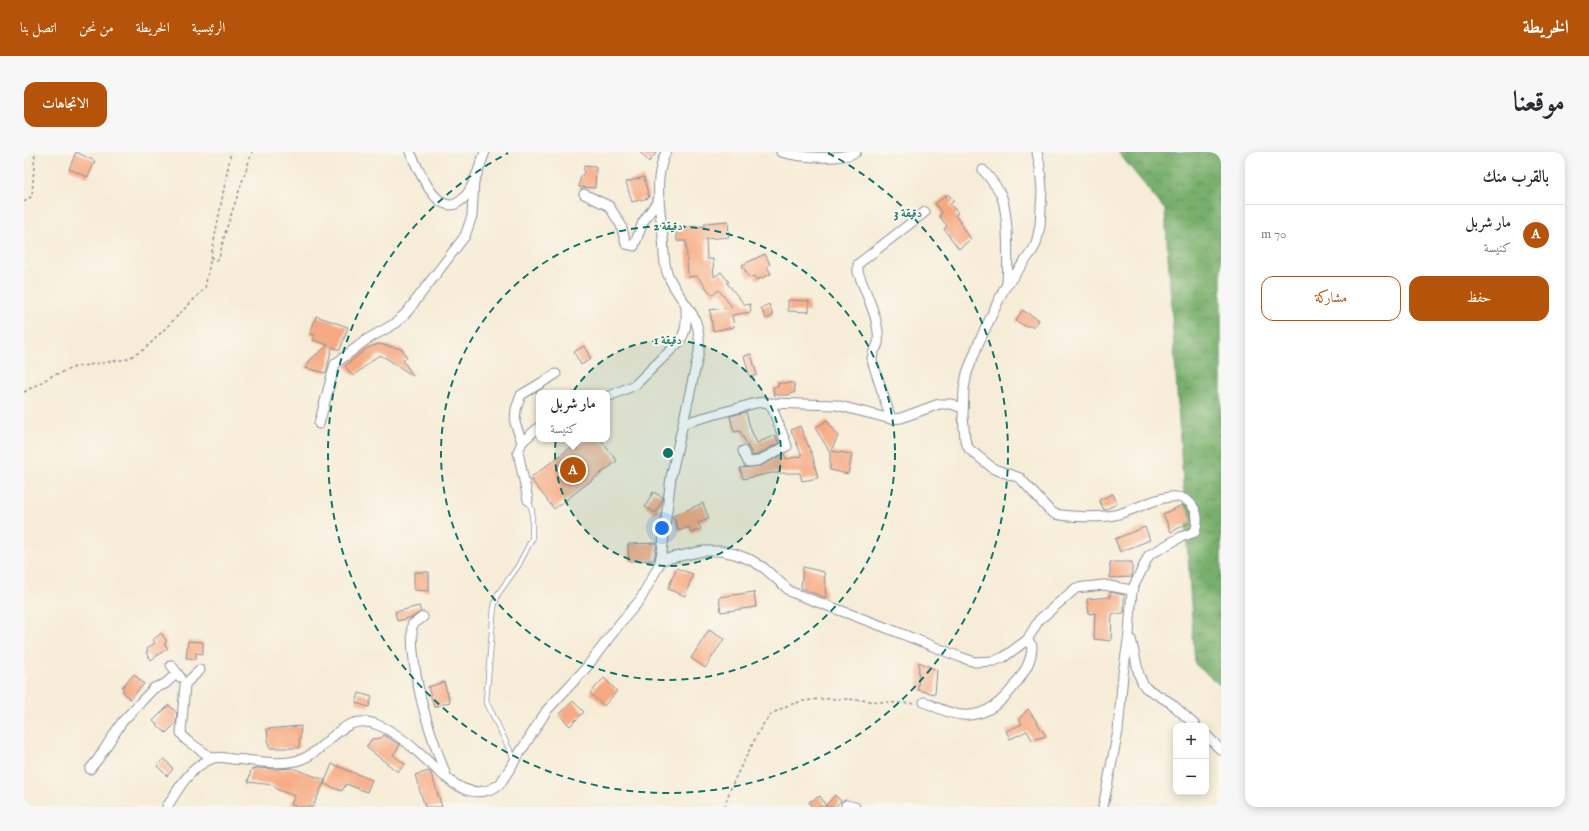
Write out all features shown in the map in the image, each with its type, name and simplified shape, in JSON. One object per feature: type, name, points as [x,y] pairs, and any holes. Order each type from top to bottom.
[{"type":"street","points":[[410,152],[426,185],[434,197],[448,204],[455,204],[467,194],[485,152]]},
{"type":"street","points":[[200,670],[185,684],[181,733],[182,736],[212,758],[274,762],[297,761],[311,755],[331,736],[346,726],[369,722],[378,725],[405,742],[448,781],[462,791],[470,794],[488,792],[500,784],[549,707],[586,668],[640,600],[661,560],[671,478],[684,423],[700,342],[697,323],[672,282],[666,269],[659,199],[659,180],[666,152]]},
{"type":"street","points":[[781,152],[814,157],[835,157],[847,156],[856,152]]},
{"type":"street","points":[[1037,152],[1042,190],[1038,237],[1033,250],[1001,294],[982,335],[967,373],[963,408],[965,440],[969,449],[994,469],[1020,478],[1049,510],[1055,514],[1114,515],[1170,496],[1180,497],[1191,504],[1195,509],[1197,519],[1195,532],[1176,540],[1149,555],[1132,590],[1129,634],[1118,731],[1103,807]]},
{"type":"street","points":[[983,170],[999,190],[1005,206],[1008,262],[1007,285]]},
{"type":"street","points":[[319,424],[335,364],[366,340],[396,323],[408,312],[465,236],[472,216],[474,179]]},
{"type":"street","points":[[584,194],[609,206],[622,225],[626,244],[634,246],[643,222],[659,199]]},
{"type":"street","points":[[891,419],[872,360],[872,352],[878,344],[878,326],[858,272],[858,264],[925,212]]},
{"type":"street","points":[[610,396],[635,386],[679,342],[687,325],[686,303]]},
{"type":"street","points":[[522,442],[514,423],[516,409],[521,395],[556,374]]},
{"type":"street","points":[[684,423],[764,402],[836,404],[891,419],[901,418],[939,404],[951,404],[963,408]]},
{"type":"street","points":[[743,451],[748,462],[753,462],[787,446],[769,403]]},
{"type":"street","points":[[528,500],[517,456],[519,446],[536,430]]},
{"type":"street","points":[[661,560],[702,552],[721,551],[735,554],[764,568],[791,592],[888,628],[960,658],[975,662],[994,661],[1004,657],[1027,640],[1039,620],[1076,588],[1104,585],[1132,590]]},
{"type":"street","points":[[423,617],[412,625],[412,648],[417,683],[423,710],[448,781]]},
{"type":"street","points":[[1129,634],[1139,675],[1143,684],[1146,688],[1170,703],[1193,723]]},
{"type":"street","points":[[924,702],[962,715],[986,711],[995,706],[1007,695],[1025,671],[1030,661],[1032,646],[1027,640]]},
{"type":"street","points":[[171,665],[185,684]]},
{"type":"street","points":[[90,769],[98,760],[122,722],[154,688],[165,684],[177,674]]},
{"type":"street","points":[[1209,738],[1221,750]]},
{"type":"street","points":[[167,807],[187,776],[212,758]]},
{"type":"lane","points":[[515,761],[486,701],[494,607],[498,594],[518,566],[532,539],[532,510],[528,500]]},
{"type":"path","points":[[24,202],[32,196],[35,152]]},
{"type":"path","points":[[24,392],[52,376],[75,367],[127,359],[146,349],[205,288],[231,152]]},
{"type":"path","points":[[210,257],[216,260],[219,258],[226,230],[252,152]]},
{"type":"path","points":[[725,807],[734,781],[758,732],[770,716],[790,704],[814,698],[914,703],[924,702]]},
{"type":"green space","points":[[1118,152],[1221,152],[1221,686],[1195,664],[1165,210]]},
{"type":"building","points":[[76,152],[95,161],[88,177],[69,169]]},
{"type":"building","points":[[640,152],[657,152],[649,162]]},
{"type":"building","points":[[584,166],[596,167],[595,188],[579,187],[580,179],[584,172]]},
{"type":"building","points":[[644,177],[649,198],[632,202],[626,182]]},
{"type":"building","points":[[948,194],[954,201],[950,204],[958,213],[955,215],[971,239],[959,249],[944,229],[947,226],[939,216],[942,213],[935,204]]},
{"type":"building","points":[[728,221],[729,237],[706,239],[707,259],[713,259],[714,277],[721,272],[729,282],[727,283],[745,305],[750,304],[751,312],[732,315],[734,327],[713,331],[710,310],[732,307],[719,290],[712,295],[697,276],[688,277],[686,241],[677,241],[676,231],[688,227],[705,226],[705,223]]},
{"type":"building","points":[[765,254],[770,264],[767,266],[771,274],[756,280],[754,276],[749,278],[742,265]]},
{"type":"building","points":[[788,300],[809,301],[809,312],[788,311]]},
{"type":"building","points":[[769,304],[773,316],[766,319],[761,308]]},
{"type":"building","points":[[1022,310],[1039,320],[1035,326],[1025,326],[1016,321]]},
{"type":"building","points":[[316,316],[348,327],[340,350],[332,347],[326,373],[305,368],[311,359],[328,345],[313,340],[315,335],[310,334]]},
{"type":"building","points":[[379,344],[402,349],[407,358],[403,360],[413,376],[379,355],[353,376],[345,366],[367,348]]},
{"type":"building","points":[[584,346],[591,359],[581,365],[574,352]]},
{"type":"building","points":[[751,354],[757,375],[750,377],[744,356]]},
{"type":"building","points":[[778,383],[794,383],[795,392],[788,395],[774,395],[773,387],[778,387]]},
{"type":"building","points":[[746,412],[751,430],[757,443],[775,435],[779,443],[753,456],[740,431],[734,432],[730,416]]},
{"type":"building","points":[[827,420],[838,436],[831,451],[852,454],[848,474],[830,470],[830,452],[815,428]]},
{"type":"building","points":[[800,426],[813,457],[818,478],[802,481],[800,473],[772,473],[743,479],[740,468],[760,466],[784,454],[786,459],[802,456],[791,430]]},
{"type":"building","points":[[583,442],[602,442],[617,461],[554,509],[530,478],[577,443],[579,445]]},
{"type":"building","points":[[653,492],[663,497],[656,513],[645,507]]},
{"type":"building","points":[[1113,494],[1117,504],[1104,510],[1099,500]]},
{"type":"building","points":[[703,503],[709,519],[698,523],[701,529],[691,533],[689,527],[679,531],[673,516]]},
{"type":"building","points":[[1182,505],[1186,508],[1191,518],[1191,522],[1171,532],[1163,514]]},
{"type":"building","points":[[1145,527],[1150,540],[1120,552],[1115,539]]},
{"type":"building","points":[[657,543],[654,560],[629,561],[628,544]]},
{"type":"building","points":[[1110,562],[1132,562],[1132,577],[1110,578]]},
{"type":"building","points":[[803,567],[824,572],[826,598],[801,588]]},
{"type":"building","points":[[676,568],[693,574],[685,596],[668,589]]},
{"type":"building","points":[[414,572],[429,572],[429,591],[414,590]]},
{"type":"building","points":[[754,592],[756,607],[721,612],[719,597]]},
{"type":"building","points":[[1110,592],[1124,595],[1124,613],[1112,614],[1111,641],[1094,639],[1095,613],[1089,614],[1087,599],[1110,597]]},
{"type":"building","points":[[419,606],[421,612],[413,617],[397,621],[395,612]]},
{"type":"building","points":[[709,630],[724,639],[705,668],[691,658]]},
{"type":"building","points":[[161,633],[167,642],[164,644],[168,648],[151,660],[146,652],[148,651],[147,648],[155,643],[153,640]]},
{"type":"building","points":[[188,641],[203,642],[203,654],[196,653],[196,659],[186,658]]},
{"type":"building","points":[[919,662],[937,670],[935,694],[918,690]]},
{"type":"building","points":[[134,674],[144,684],[130,699],[122,691],[124,690],[122,687]]},
{"type":"building","points":[[604,678],[617,691],[604,706],[590,693]]},
{"type":"building","points":[[444,682],[450,702],[434,707],[428,687]]},
{"type":"building","points":[[359,693],[372,697],[369,707],[356,703]]},
{"type":"building","points":[[573,701],[584,712],[570,726],[559,715]]},
{"type":"building","points":[[169,705],[177,713],[176,723],[166,733],[153,721]]},
{"type":"building","points":[[1028,709],[1046,736],[1032,740],[1027,731],[1010,739],[1006,731],[1022,724],[1019,719]]},
{"type":"building","points":[[301,726],[299,748],[269,748],[267,729]]},
{"type":"building","points":[[384,735],[400,745],[393,755],[405,764],[398,772],[366,747],[372,739],[381,738]]},
{"type":"building","points":[[164,758],[173,769],[167,776],[157,766]]},
{"type":"building","points":[[332,764],[372,780],[367,792],[346,784],[342,791],[324,784]]},
{"type":"building","points":[[257,768],[292,768],[325,780],[313,807],[297,807],[291,804],[295,796],[278,790],[273,785],[248,782],[251,770]]},
{"type":"building","points":[[429,771],[431,773],[442,807],[425,807],[415,775]]},
{"type":"building","points":[[835,795],[841,801],[835,807],[812,807],[809,802],[820,796],[826,806]]},
{"type":"place","name":"مار شربل","points":[[573,470]]}]
